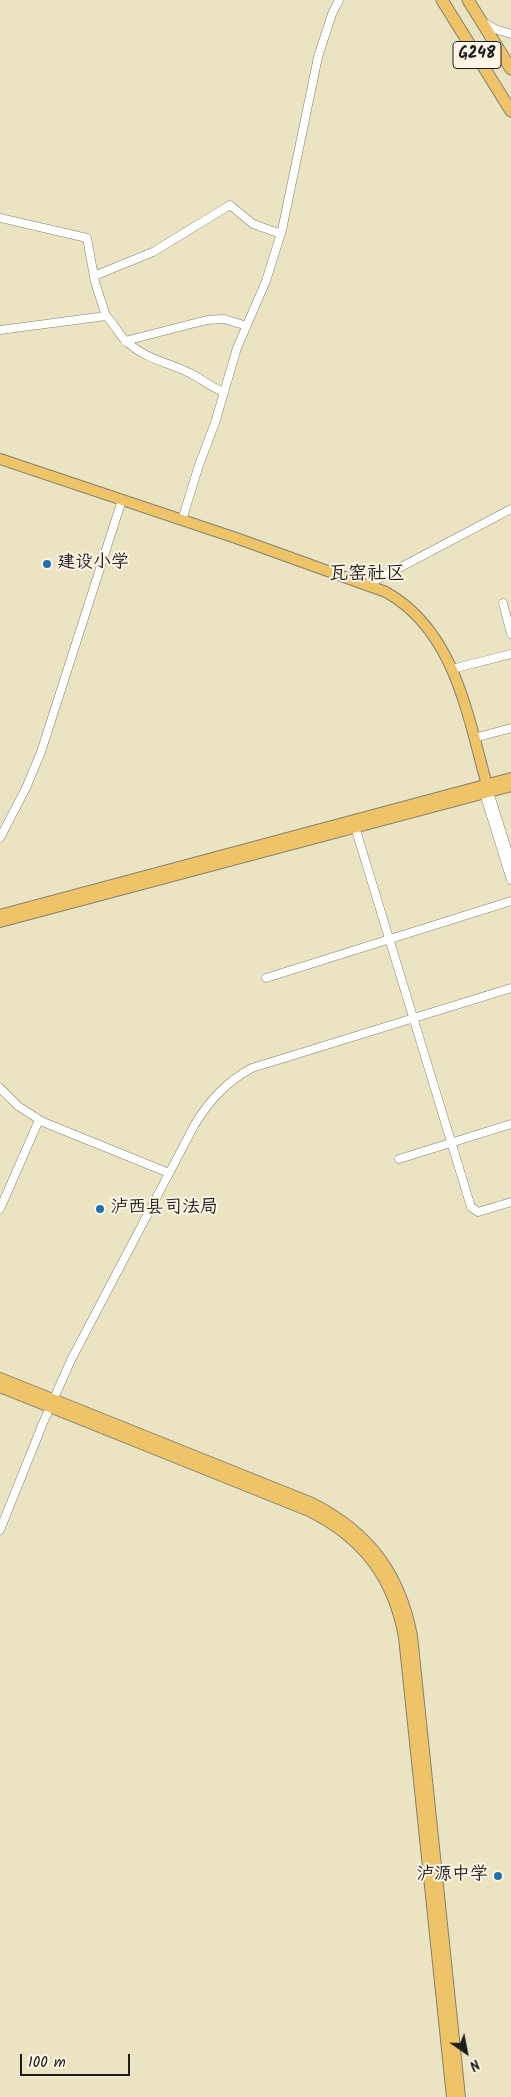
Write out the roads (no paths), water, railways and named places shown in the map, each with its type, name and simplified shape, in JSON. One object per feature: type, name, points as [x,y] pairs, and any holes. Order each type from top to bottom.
[{"type":"highway","name":"G248","points":[[442,0],[511,111]]},
{"type":"highway","name":"G248","points":[[468,0],[511,69]]},
{"type":"main road","points":[[0,459],[384,597],[403,609],[427,634],[443,660],[486,789]]},
{"type":"main road","points":[[0,464],[182,520],[367,585],[396,598],[415,613],[437,639],[452,669],[474,738],[486,789]]},
{"type":"main road","points":[[0,922],[355,828],[486,789],[511,778]]},
{"type":"main road","points":[[0,915],[486,789],[511,786]]},
{"type":"main road","points":[[0,1378],[52,1403],[314,1513],[340,1529],[360,1545],[382,1575],[398,1611],[404,1637],[452,2097]]},
{"type":"main road","points":[[0,1387],[52,1403],[323,1508],[345,1522],[366,1539],[389,1571],[404,1602],[412,1636],[460,2097]]},
{"type":"street","points":[[182,520],[224,392],[247,326],[266,280],[281,234],[318,57],[338,0]]},
{"type":"street","points":[[483,22],[494,29],[511,34]]},
{"type":"street","points":[[94,276],[153,252],[230,205],[253,224],[281,234]]},
{"type":"street","points":[[0,218],[87,238],[94,276],[106,316],[112,321],[125,341],[147,357],[198,378],[212,388],[224,392]]},
{"type":"street","points":[[0,330],[106,316]]},
{"type":"street","points":[[125,341],[207,320],[224,320],[247,326]]},
{"type":"street","points":[[0,838],[26,788],[41,752],[121,502]]},
{"type":"street","points":[[367,585],[511,510]]},
{"type":"street","points":[[503,602],[511,634]]},
{"type":"street","points":[[452,669],[511,654]]},
{"type":"street","points":[[474,738],[511,728]]},
{"type":"street","points":[[486,789],[507,838],[511,862]]},
{"type":"street","points":[[486,789],[511,880]]},
{"type":"street","points":[[355,828],[474,1210],[478,1212],[511,1202]]},
{"type":"street","points":[[266,978],[511,900]]},
{"type":"street","points":[[0,1530],[71,1360],[169,1173],[206,1108],[218,1092],[238,1076],[252,1068],[511,988]]},
{"type":"street","points":[[0,1088],[18,1106],[39,1120],[169,1173]]},
{"type":"street","points":[[0,1208],[39,1120]]},
{"type":"street","points":[[399,1159],[511,1124]]},
{"type":"place","name":"建设小学","points":[[47,564]]},
{"type":"place","name":"泸西县司法局","points":[[100,1209]]},
{"type":"place","name":"泸源中学","points":[[498,1876]]},
{"type":"district","name":"瓦窑社区","points":[[367,576]]}]
